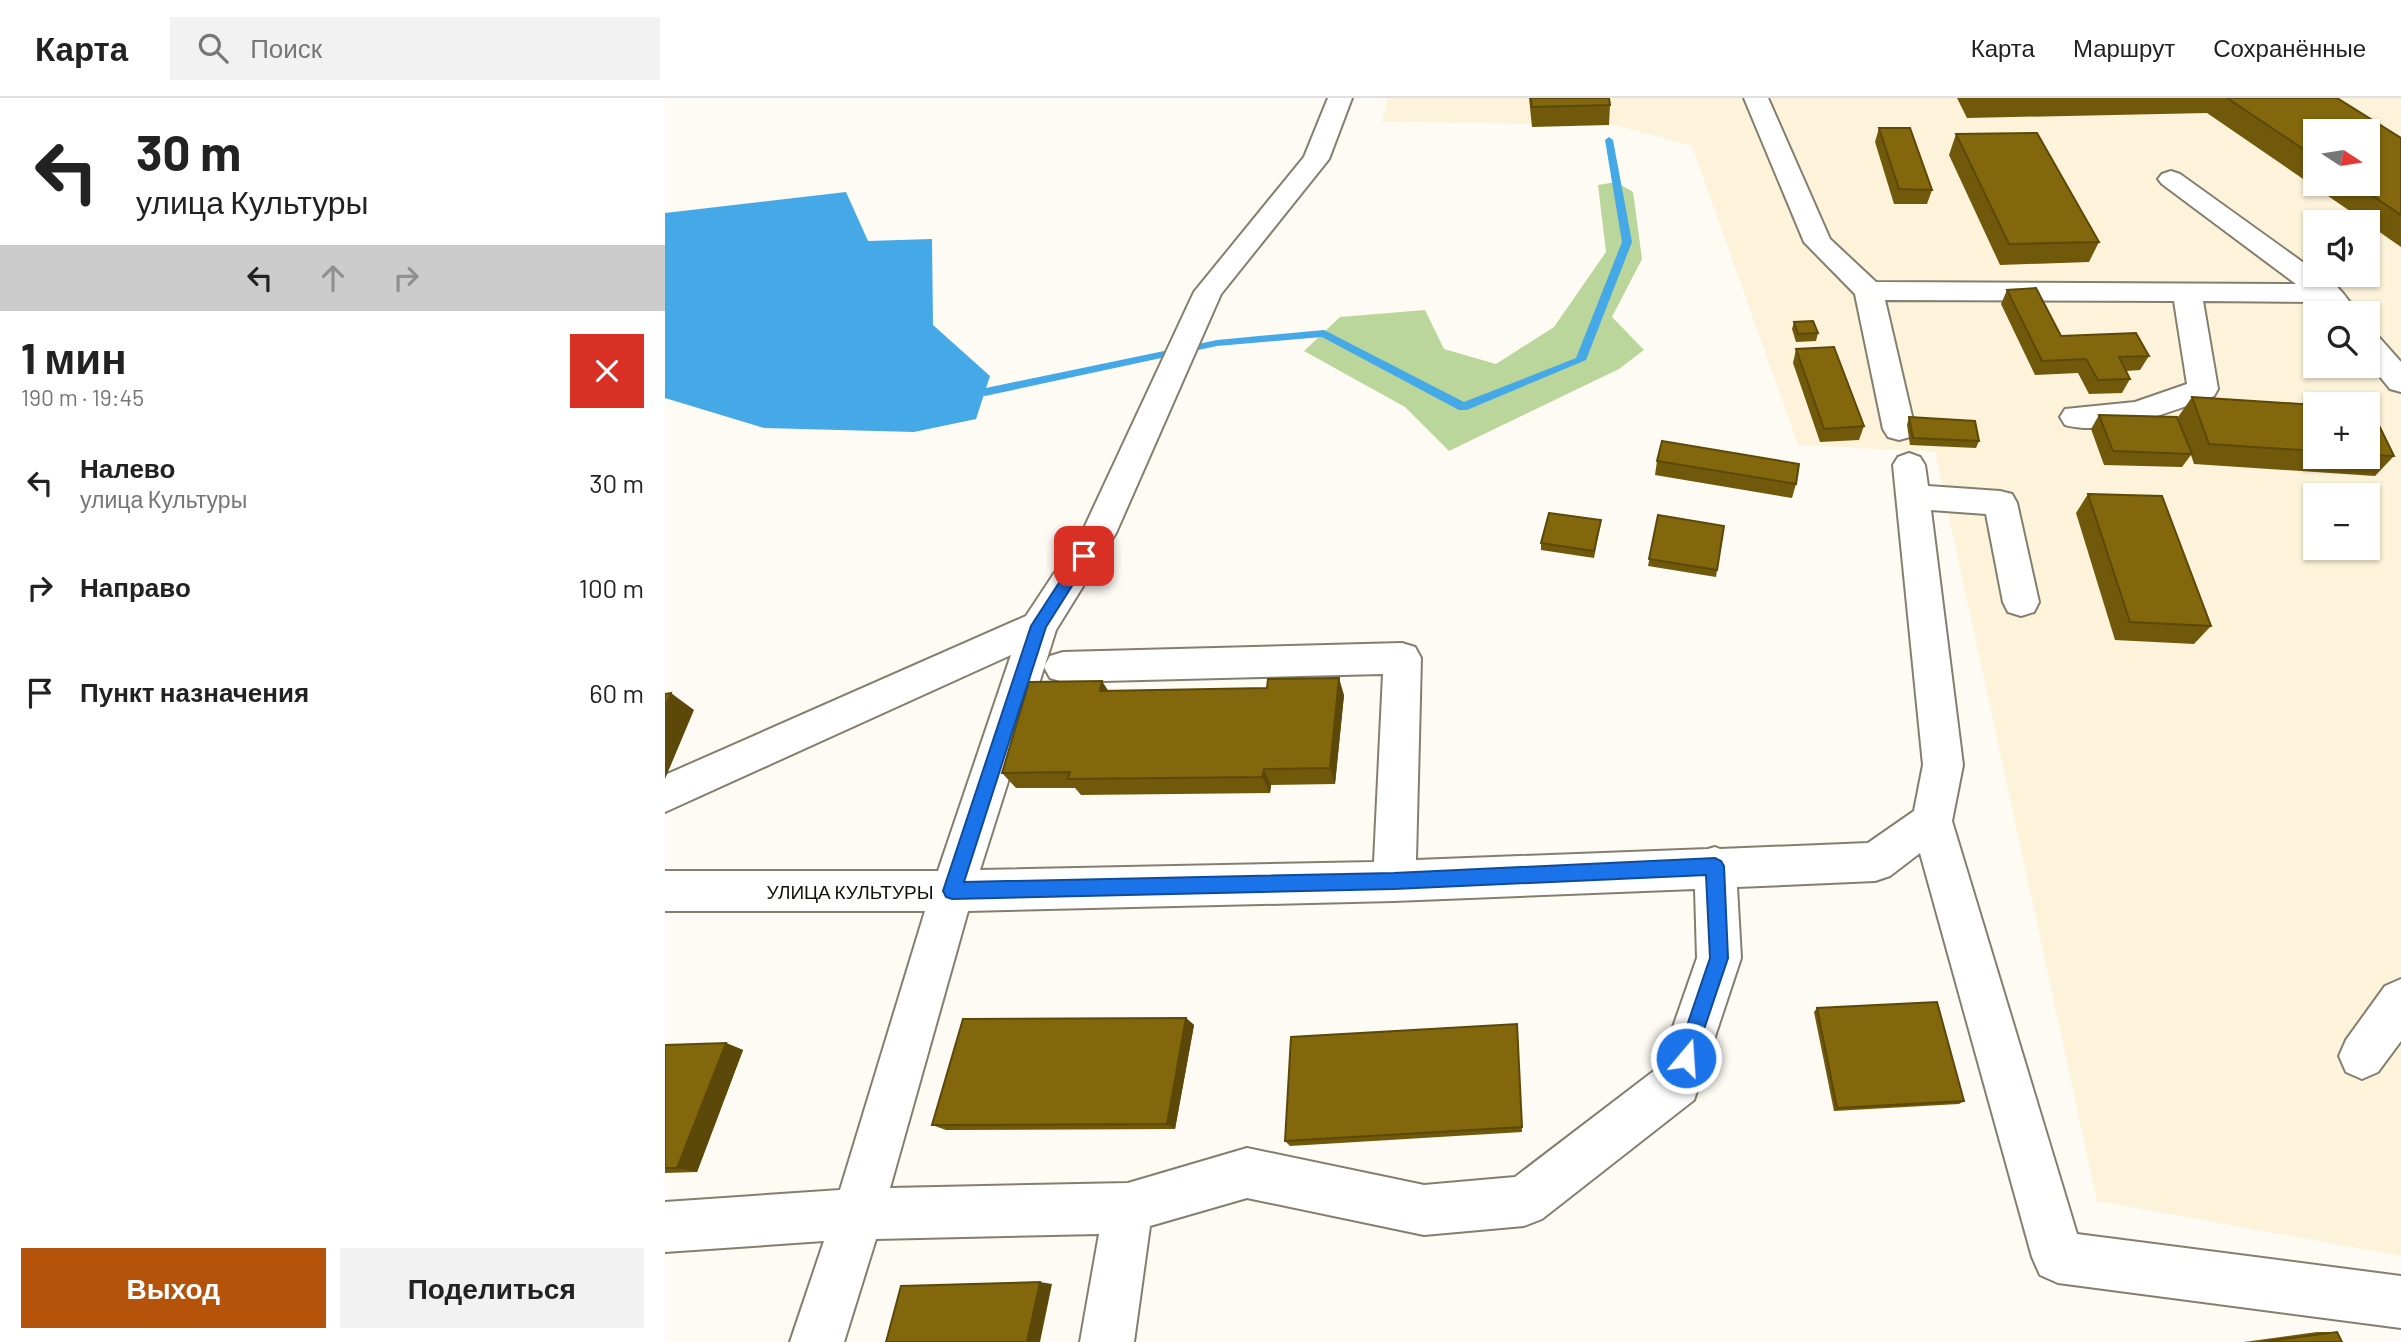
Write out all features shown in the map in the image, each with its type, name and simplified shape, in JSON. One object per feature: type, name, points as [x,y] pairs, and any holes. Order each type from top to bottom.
[{"type":"street","points":[[817,1342],[858,1214],[952,891],[1039,626],[1099,533],[1208,292],[1316,159],[1340,98]]},
{"type":"street","points":[[1756,98],[1818,242],[1869,290],[1899,429]]},
{"type":"street","points":[[2171,179],[2332,301]]},
{"type":"street","points":[[1869,290],[2187,293],[2305,301]]},
{"type":"street","points":[[2076,417],[2137,412],[2203,389],[2187,293]]},
{"type":"street","points":[[2380,357],[2401,382]]},
{"type":"street","points":[[2021,602],[2000,503],[1911,481],[1943,765],[1932,821],[2058,1257],[2401,1302]]},
{"type":"street","points":[[665,794],[1039,626]]},
{"type":"street","points":[[1063,667],[1402,658],[1394,881]]},
{"type":"street","name":"УЛИЦА КУЛЬТУРЫ","points":[[665,891],[952,891],[1394,881],[1715,866],[1875,862],[1932,821]]},
{"type":"street","points":[[665,1227],[858,1214],[1128,1208],[1247,1173],[1424,1210],[1524,1201],[1677,1083],[1719,958],[1715,866]]},
{"type":"street","points":[[2362,1056],[2401,1002]]},
{"type":"street","points":[[1107,1342],[1128,1208]]},
{"type":"shaded area","points":[[1388,98],[2401,98],[2401,1256],[2097,1201],[1935,452],[1798,445],[1692,146],[1615,125],[1382,122]]},
{"type":"green space","points":[[1616,182],[1633,192],[1642,259],[1612,317],[1644,350],[1619,369],[1449,451],[1405,407],[1304,351],[1340,317],[1425,310],[1444,349],[1496,364],[1554,327],[1606,252],[1598,185]]},
{"type":"water","points":[[846,192],[868,241],[932,239],[933,325],[990,376],[976,419],[914,432],[764,428],[665,398],[665,213]]},
{"type":"building","points":[[1531,98],[1609,98],[1610,105],[1532,107]]},
{"type":"building","points":[[2227,98],[2337,98],[2371,119],[2303,119],[2303,149]]},
{"type":"building","points":[[2380,125],[2401,138],[2401,215],[2373,196],[2380,196]]},
{"type":"building","points":[[1879,128],[1910,128],[1932,190],[1899,189]]},
{"type":"building","points":[[2037,133],[2099,242],[2009,244],[1956,134]]},
{"type":"building","points":[[2036,288],[2061,336],[2136,333],[2149,356],[2119,357],[2130,379],[2098,380],[2086,359],[2042,361],[2007,290]]},
{"type":"building","points":[[1813,321],[1818,333],[1798,334],[1794,322]]},
{"type":"building","points":[[1834,347],[1864,426],[1824,429],[1796,349]]},
{"type":"building","points":[[2192,397],[2303,404],[2303,450],[2209,444]]},
{"type":"building","points":[[2099,415],[2177,417],[2192,454],[2113,451]]},
{"type":"building","points":[[1909,417],[1975,421],[1979,441],[1913,438]]},
{"type":"building","points":[[2380,427],[2394,456],[2380,455]]},
{"type":"building","points":[[1662,441],[1799,464],[1796,484],[1657,461]]},
{"type":"building","points":[[2088,494],[2162,496],[2211,626],[2130,622]]},
{"type":"building","points":[[1549,513],[1601,520],[1594,551],[1541,543]]},
{"type":"building","points":[[1658,515],[1724,526],[1717,570],[1649,559]]},
{"type":"building","points":[[1339,678],[1330,768],[1264,769],[1262,777],[1068,779],[1070,772],[1002,773],[1029,682],[1102,681],[1100,691],[1267,688],[1268,679]]},
{"type":"building","points":[[671,693],[665,708],[665,694]]},
{"type":"building","points":[[1937,1002],[1964,1101],[1837,1108],[1817,1008]]},
{"type":"building","points":[[1186,1018],[1167,1124],[932,1125],[963,1019]]},
{"type":"building","points":[[1517,1024],[1522,1127],[1285,1141],[1291,1037]]},
{"type":"building","points":[[726,1043],[677,1168],[665,1168],[665,1045]]},
{"type":"building","points":[[1040,1282],[1027,1342],[886,1342],[901,1286]]},
{"type":"building","points":[[2337,1332],[2342,1342],[2261,1342]]},
{"type":"waterway","points":[[969,386],[985,392],[1217,343],[1324,333],[1463,407],[1581,360],[1627,242],[1609,140]]},
{"type":"route","points":[[1084,556],[1039,626],[952,891],[1394,881],[1715,866],[1719,958],[1686,1058]]}]
